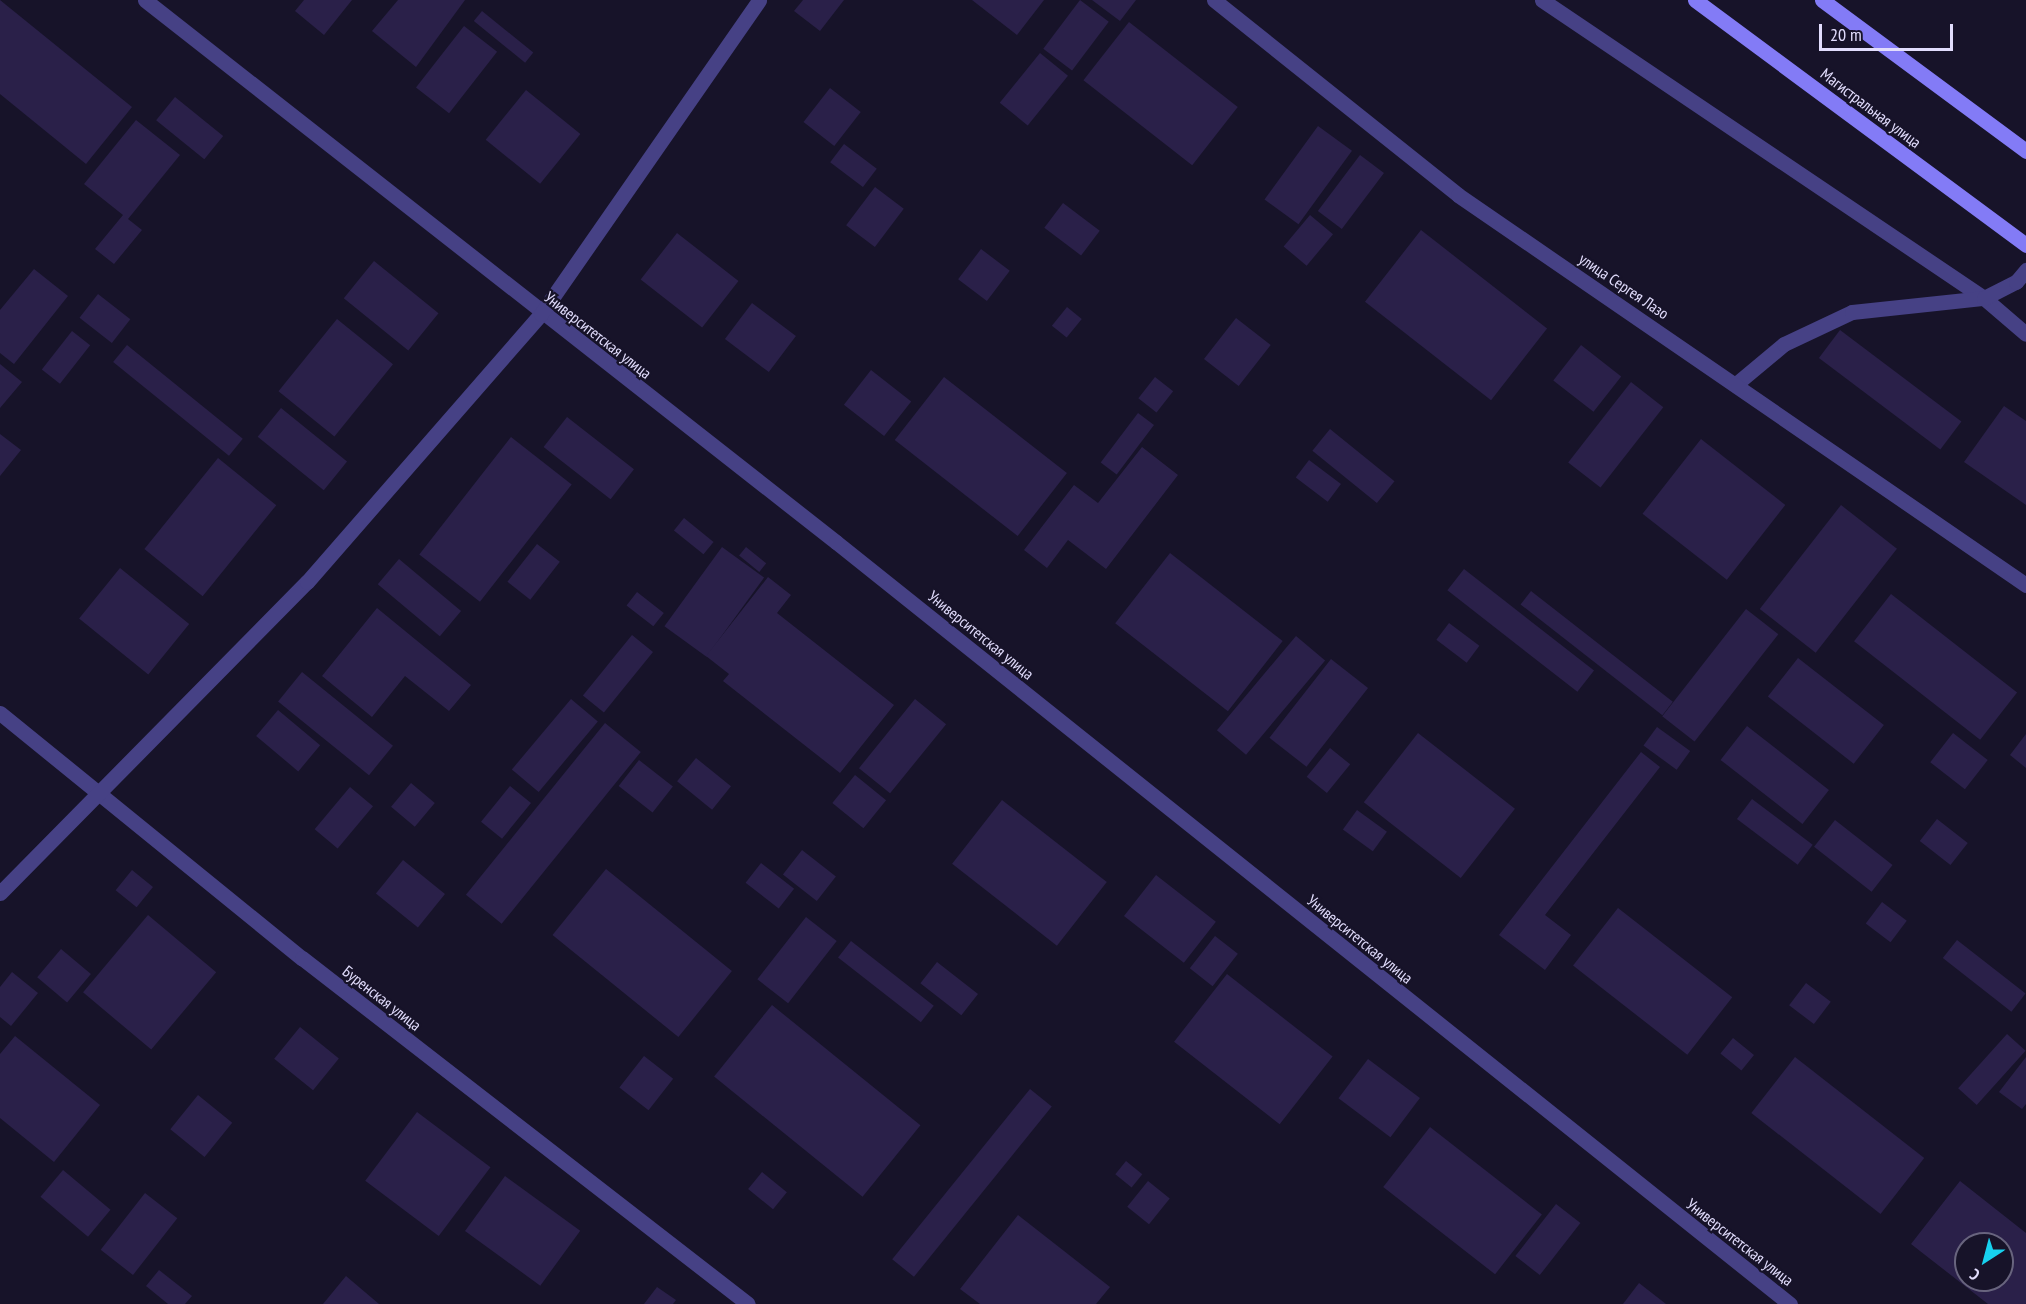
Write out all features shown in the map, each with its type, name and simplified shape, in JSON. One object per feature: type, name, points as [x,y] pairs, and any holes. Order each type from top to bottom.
[{"type":"main road","name":"Магистральная улица","points":[[1695,0],[2026,245]]},
{"type":"main road","points":[[1822,0],[2026,151]]},
{"type":"street","name":"Университетская улица","points":[[146,0],[541,314],[836,542],[1790,1304]]},
{"type":"street","points":[[0,893],[102,794],[307,582],[541,314],[759,0]]},
{"type":"street","name":"улица Сергея Лазо","points":[[1214,0],[1458,195],[2026,585]]},
{"type":"street","points":[[1542,0],[1984,298],[2026,334]]},
{"type":"street","points":[[1736,384],[1784,344],[1852,312],[1984,298],[2016,282],[2026,270]]},
{"type":"street","name":"Буренская улица","points":[[0,713],[302,958],[748,1304]]},
{"type":"building","points":[[0,0],[132,107],[86,164],[0,94]]},
{"type":"building","points":[[304,0],[352,0],[324,35],[295,11]]},
{"type":"building","points":[[398,0],[465,0],[416,67],[372,31]]},
{"type":"building","points":[[803,0],[844,0],[820,31],[794,11]]},
{"type":"building","points":[[972,0],[1044,0],[1017,35]]},
{"type":"building","points":[[1080,0],[1109,22],[1072,70],[1043,49]]},
{"type":"building","points":[[1092,0],[1136,0],[1120,21]]},
{"type":"building","points":[[482,11],[533,53],[525,63],[474,21]]},
{"type":"building","points":[[1129,22],[1238,107],[1192,165],[1083,80]]},
{"type":"building","points":[[464,26],[497,52],[449,113],[416,87]]},
{"type":"building","points":[[1040,53],[1068,76],[1028,125],[1000,103]]},
{"type":"building","points":[[830,88],[861,112],[834,146],[804,122]]},
{"type":"building","points":[[526,90],[580,134],[540,184],[486,140]]},
{"type":"building","points":[[175,97],[223,136],[204,159],[156,120]]},
{"type":"building","points":[[136,120],[180,155],[128,219],[142,230],[114,264],[95,249],[123,215],[84,184]]},
{"type":"building","points":[[1318,126],[1352,151],[1298,224],[1265,200]]},
{"type":"building","points":[[844,144],[877,169],[863,187],[830,162]]},
{"type":"building","points":[[1360,155],[1384,173],[1342,229],[1318,211]]},
{"type":"building","points":[[875,187],[904,209],[875,247],[846,225]]},
{"type":"building","points":[[1063,203],[1100,231],[1081,255],[1044,228]]},
{"type":"building","points":[[1310,215],[1333,234],[1307,266],[1284,246]]},
{"type":"building","points":[[1421,230],[1547,329],[1491,400],[1365,302]]},
{"type":"building","points":[[677,233],[738,281],[702,328],[641,279]]},
{"type":"building","points":[[981,249],[1010,271],[987,301],[958,279]]},
{"type":"building","points":[[374,261],[439,313],[408,351],[344,298]]},
{"type":"building","points":[[34,269],[68,296],[14,364],[0,353],[0,310]]},
{"type":"building","points":[[98,294],[130,319],[112,343],[80,318]]},
{"type":"building","points":[[752,303],[796,336],[769,372],[725,339]]},
{"type":"building","points":[[1067,307],[1082,319],[1067,338],[1052,326]]},
{"type":"building","points":[[1236,318],[1271,345],[1239,386],[1204,359]]},
{"type":"building","points":[[337,319],[393,364],[334,437],[278,391]]},
{"type":"building","points":[[1840,330],[1961,421],[1940,449],[1819,358]]},
{"type":"building","points":[[72,331],[90,345],[60,384],[42,370]]},
{"type":"building","points":[[127,345],[243,439],[229,456],[113,362]]},
{"type":"building","points":[[1581,345],[1621,376],[1593,412],[1553,380]]},
{"type":"building","points":[[0,364],[22,382],[0,408]]},
{"type":"building","points":[[871,370],[911,401],[884,436],[844,405]]},
{"type":"building","points":[[944,377],[1067,473],[1018,536],[895,440]]},
{"type":"building","points":[[1155,377],[1173,391],[1157,412],[1138,398]]},
{"type":"building","points":[[1631,382],[1663,407],[1601,488],[1568,462]]},
{"type":"building","points":[[2004,406],[2026,421],[2026,505],[1964,462]]},
{"type":"building","points":[[281,408],[347,461],[324,490],[258,437]]},
{"type":"building","points":[[1138,413],[1154,425],[1117,475],[1101,463]]},
{"type":"building","points":[[567,417],[634,469],[611,499],[544,447]]},
{"type":"building","points":[[1330,429],[1395,481],[1377,503],[1312,451]]},
{"type":"building","points":[[0,434],[21,450],[0,476]]},
{"type":"building","points":[[511,437],[572,484],[480,602],[419,554]]},
{"type":"building","points":[[1701,439],[1785,505],[1727,580],[1643,514]]},
{"type":"building","points":[[1142,447],[1178,475],[1106,569],[1068,540],[1047,568],[1024,550],[1074,485],[1098,503]]},
{"type":"building","points":[[218,458],[276,505],[203,596],[144,549]]},
{"type":"building","points":[[1309,460],[1341,484],[1328,502],[1296,478]]},
{"type":"building","points":[[1841,505],[1897,549],[1816,653],[1760,609]]},
{"type":"building","points":[[684,518],[714,542],[703,554],[674,530]]},
{"type":"building","points":[[537,544],[560,562],[530,600],[507,582]]},
{"type":"building","points":[[722,547],[764,578],[706,657],[664,626]]},
{"type":"building","points":[[746,547],[766,563],[759,572],[739,556]]},
{"type":"building","points":[[1170,553],[1283,641],[1228,711],[1115,623]]},
{"type":"building","points":[[399,559],[461,611],[440,636],[378,584]]},
{"type":"building","points":[[120,568],[189,624],[148,675],[79,619]]},
{"type":"building","points":[[1464,569],[1594,671],[1577,692],[1447,590]]},
{"type":"building","points":[[768,577],[791,595],[777,613],[894,705],[840,773],[723,681],[729,674],[706,656]]},
{"type":"building","points":[[1531,591],[1673,702],[1662,715],[1521,604]]},
{"type":"building","points":[[637,592],[664,613],[653,626],[627,605]]},
{"type":"building","points":[[1891,594],[2017,693],[1980,740],[1854,641]]},
{"type":"building","points":[[377,608],[471,685],[449,711],[405,676],[372,717],[322,676]]},
{"type":"building","points":[[1746,609],[1778,634],[1695,741],[1662,716]]},
{"type":"building","points":[[1449,623],[1479,646],[1467,663],[1436,640]]},
{"type":"building","points":[[632,635],[653,652],[604,713],[583,696]]},
{"type":"building","points":[[1296,636],[1325,660],[1246,755],[1217,730]]},
{"type":"building","points":[[1798,658],[1884,725],[1854,764],[1768,697]]},
{"type":"building","points":[[1331,659],[1368,688],[1306,767],[1269,738]]},
{"type":"building","points":[[302,672],[393,746],[369,775],[278,702]]},
{"type":"building","points":[[571,699],[598,721],[539,792],[512,769]]},
{"type":"building","points":[[915,699],[946,724],[890,793],[859,768]]},
{"type":"building","points":[[278,710],[320,745],[298,771],[256,736]]},
{"type":"building","points":[[605,723],[641,752],[502,924],[466,895]]},
{"type":"building","points":[[1747,726],[1829,790],[1802,824],[1721,760]]},
{"type":"building","points":[[1657,727],[1690,751],[1677,770],[1643,746]]},
{"type":"building","points":[[1418,733],[1515,809],[1461,878],[1364,802]]},
{"type":"building","points":[[1953,733],[1988,760],[1965,789],[1930,762]]},
{"type":"building","points":[[2026,734],[2026,768],[2010,755]]},
{"type":"building","points":[[1330,748],[1350,764],[1327,793],[1307,777]]},
{"type":"building","points":[[1641,752],[1660,767],[1545,915],[1571,935],[1545,970],[1499,935]]},
{"type":"building","points":[[696,758],[731,786],[712,810],[677,781]]},
{"type":"building","points":[[639,760],[673,786],[653,812],[619,786]]},
{"type":"building","points":[[855,775],[886,800],[863,828],[832,803]]},
{"type":"building","points":[[411,783],[435,803],[415,827],[391,807]]},
{"type":"building","points":[[510,786],[531,803],[502,839],[481,822]]},
{"type":"building","points":[[350,787],[373,806],[338,848],[315,829]]},
{"type":"building","points":[[1752,799],[1813,845],[1798,865],[1737,819]]},
{"type":"building","points":[[1002,800],[1107,882],[1057,946],[952,864]]},
{"type":"building","points":[[1357,810],[1387,832],[1373,851],[1343,829]]},
{"type":"building","points":[[1937,819],[1968,843],[1950,865],[1920,841]]},
{"type":"building","points":[[1835,820],[1893,865],[1872,892],[1814,847]]},
{"type":"building","points":[[802,850],[836,876],[817,901],[783,874]]},
{"type":"building","points":[[403,860],[445,894],[418,927],[376,893]]},
{"type":"building","points":[[761,863],[794,889],[779,909],[746,883]]},
{"type":"building","points":[[606,869],[732,971],[678,1037],[553,935]]},
{"type":"building","points":[[132,870],[153,887],[137,907],[116,890]]},
{"type":"building","points":[[1156,875],[1216,922],[1184,963],[1124,916]]},
{"type":"building","points":[[1882,902],[1907,921],[1891,942],[1866,924]]},
{"type":"building","points":[[1618,908],[1732,997],[1687,1055],[1573,966]]},
{"type":"building","points":[[148,915],[216,972],[151,1050],[83,992]]},
{"type":"building","points":[[806,917],[837,941],[788,1003],[757,979]]},
{"type":"building","points":[[1215,936],[1238,954],[1213,986],[1190,968]]},
{"type":"building","points":[[1957,940],[2026,994],[2011,1012],[1943,958]]},
{"type":"building","points":[[851,941],[934,1006],[921,1022],[838,958]]},
{"type":"building","points":[[61,949],[91,974],[67,1002],[37,977]]},
{"type":"building","points":[[937,962],[978,994],[961,1015],[920,983]]},
{"type":"building","points":[[12,972],[38,993],[11,1026],[0,1017],[0,987]]},
{"type":"building","points":[[1227,974],[1333,1056],[1280,1124],[1174,1042]]},
{"type":"building","points":[[1806,983],[1831,1002],[1814,1024],[1789,1005]]},
{"type":"building","points":[[772,1005],[920,1125],[863,1197],[714,1076]]},
{"type":"building","points":[[300,1027],[339,1058],[313,1090],[274,1059]]},
{"type":"building","points":[[2007,1034],[2026,1051],[1977,1105],[1958,1088]]},
{"type":"building","points":[[15,1036],[100,1105],[54,1162],[0,1118],[0,1054]]},
{"type":"building","points":[[1733,1038],[1754,1055],[1741,1071],[1720,1054]]},
{"type":"building","points":[[644,1056],[673,1079],[649,1110],[619,1088]]},
{"type":"building","points":[[1795,1057],[1924,1158],[1881,1214],[1751,1113]]},
{"type":"building","points":[[2026,1057],[2026,1104],[2022,1109],[1999,1092]]},
{"type":"building","points":[[1368,1059],[1420,1098],[1390,1137],[1339,1098]]},
{"type":"building","points":[[1030,1089],[1052,1107],[914,1277],[892,1259]]},
{"type":"building","points":[[198,1095],[232,1123],[205,1157],[170,1129]]},
{"type":"building","points":[[417,1112],[490,1167],[439,1236],[365,1181]]},
{"type":"building","points":[[1430,1127],[1542,1214],[1495,1274],[1383,1187]]},
{"type":"building","points":[[1126,1161],[1142,1174],[1132,1187],[1115,1174]]},
{"type":"building","points":[[63,1170],[110,1210],[88,1237],[41,1197]]},
{"type":"building","points":[[762,1172],[787,1192],[773,1209],[748,1189]]},
{"type":"building","points":[[505,1176],[580,1231],[540,1286],[465,1231]]},
{"type":"building","points":[[1148,1181],[1170,1199],[1149,1224],[1127,1207]]},
{"type":"building","points":[[1960,1181],[2026,1233],[2026,1304],[1988,1304],[1973,1292],[2014,1292],[2014,1232],[1954,1232],[1954,1278],[1911,1244]]},
{"type":"building","points":[[145,1193],[177,1218],[133,1275],[101,1250]]},
{"type":"building","points":[[1556,1204],[1580,1223],[1540,1275],[1515,1256]]},
{"type":"building","points":[[1018,1215],[1110,1287],[1096,1304],[980,1304],[960,1289]]},
{"type":"building","points":[[159,1270],[192,1296],[185,1304],[168,1304],[146,1286]]},
{"type":"building","points":[[346,1276],[379,1304],[323,1304]]},
{"type":"building","points":[[1639,1283],[1666,1304],[1623,1304]]},
{"type":"building","points":[[657,1287],[676,1300],[673,1304],[644,1304]]}]
